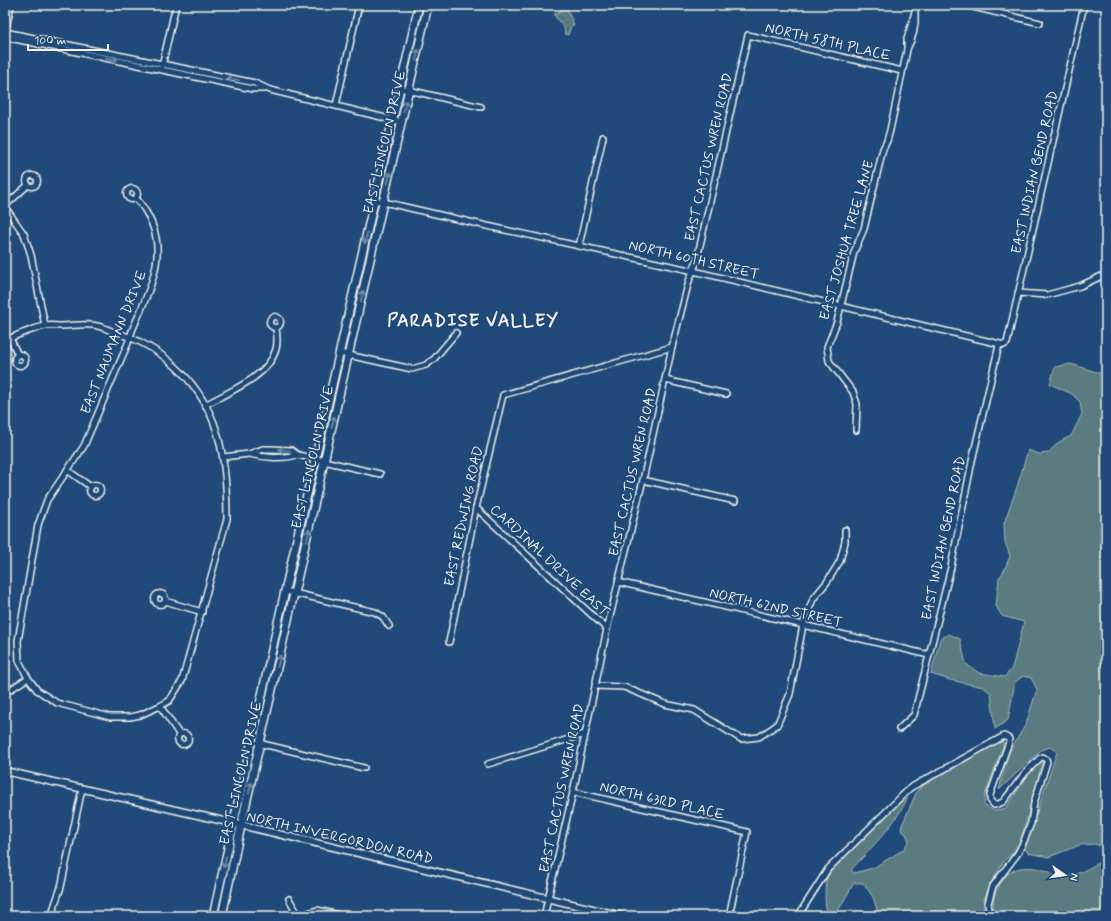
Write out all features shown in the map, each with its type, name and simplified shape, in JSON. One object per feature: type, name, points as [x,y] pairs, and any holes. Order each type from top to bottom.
[{"type":"main road","name":"EAST LINCOLN DRIVE","points":[[214,916],[285,591],[419,5]]},
{"type":"main road","name":"EAST LINCOLN DRIVE","points":[[222,916],[241,826],[428,5]]},
{"type":"main road","points":[[358,268],[368,271]]},
{"type":"street","points":[[11,5],[5,32],[162,67]]},
{"type":"street","points":[[162,67],[176,5]]},
{"type":"street","points":[[336,105],[359,5]]},
{"type":"street","name":"EAST JOSHUA TREE LANE","points":[[856,430],[857,404],[853,392],[832,367],[827,354],[827,347],[837,322],[854,252],[864,229],[883,148],[890,130],[907,50],[912,40],[916,22],[915,12],[917,5]]},
{"type":"street","points":[[965,5],[1040,23]]},
{"type":"street","name":"EAST INDIAN BEND ROAD","points":[[1006,344],[1084,5]]},
{"type":"street","name":"NORTH 58TH PLACE","points":[[748,35],[902,71]]},
{"type":"street","name":"EAST CACTUS WREN ROAD","points":[[544,916],[573,792],[607,629],[643,480],[672,348],[697,256],[748,35]]},
{"type":"street","points":[[5,37],[255,84],[270,90],[402,122]]},
{"type":"street","points":[[400,88],[481,107]]},
{"type":"street","points":[[579,246],[603,137]]},
{"type":"street","points":[[28,185],[5,206],[24,234],[31,255],[45,326]]},
{"type":"street","name":"EAST NAUMANN DRIVE","points":[[8,339],[45,326],[92,325],[130,337],[149,346],[176,366],[187,378],[205,405],[214,423],[223,457],[227,498],[227,519],[182,681],[169,701],[140,715],[130,717],[110,716],[57,703],[37,690],[28,678],[19,661],[18,641],[38,525],[48,500],[84,446],[130,337],[152,284],[158,256],[158,243],[149,216],[136,198]]},
{"type":"street","name":"NORTH 60TH STREET","points":[[375,200],[693,271],[995,342],[999,345],[1006,344]]},
{"type":"street","points":[[1018,293],[1047,295],[1080,286],[1106,274]]},
{"type":"street","points":[[205,405],[257,376],[265,369],[276,349],[276,328]]},
{"type":"street","points":[[339,353],[404,368],[420,368],[434,359],[456,333]]},
{"type":"street","points":[[8,339],[18,355]]},
{"type":"street","name":"EAST INDIAN BEND ROAD","points":[[899,729],[914,715],[951,567],[972,461],[999,345]]},
{"type":"street","name":"EAST REDWING ROAD","points":[[449,642],[476,508],[503,395],[672,348]]},
{"type":"street","points":[[665,380],[726,394]]},
{"type":"street","points":[[223,457],[249,454],[263,449],[291,450],[298,455],[380,474]]},
{"type":"street","points":[[249,454],[263,457],[290,457],[298,455]]},
{"type":"street","points":[[67,470],[91,487]]},
{"type":"street","points":[[643,480],[735,501]]},
{"type":"street","name":"CARDINAL DRIVE EAST","points":[[476,508],[607,629]]},
{"type":"street","points":[[595,686],[624,687],[665,704],[694,710],[741,738],[759,737],[776,725],[790,694],[803,625],[813,599],[827,582],[840,561],[845,542],[845,530]]},
{"type":"street","name":"NORTH 62ND STREET","points":[[618,582],[929,655]]},
{"type":"street","points":[[285,591],[375,612],[383,617],[389,626]]},
{"type":"street","points":[[165,601],[202,612]]},
{"type":"street","points":[[5,693],[28,678]]},
{"type":"street","points":[[160,706],[179,734]]},
{"type":"street","points":[[488,764],[585,734]]},
{"type":"street","points":[[798,916],[828,869],[910,788],[1004,736],[1009,739],[1009,742],[990,795],[990,800],[994,805],[1003,802],[1025,773],[1040,758],[1043,757],[1047,762],[1034,804],[1031,822],[1024,840],[1018,853],[993,886],[988,903],[990,916]]},
{"type":"street","points":[[252,741],[364,768]]},
{"type":"street","name":"NORTH INVERGORDON ROAD","points":[[5,771],[622,916]]},
{"type":"street","points":[[51,916],[61,886],[82,789]]},
{"type":"street","name":"NORTH 63RD PLACE","points":[[573,792],[747,832],[729,916]]},
{"type":"street","points":[[289,899],[300,916],[317,910],[343,916]]},
{"type":"green space","points":[[564,8],[567,9],[574,25],[571,26],[568,35],[565,34],[564,28],[554,15]]},
{"type":"green space","points":[[1071,364],[1106,375],[1106,848],[1095,844],[1080,845],[1049,857],[1028,853],[1025,848],[1057,752],[1050,747],[1041,750],[999,790],[1008,754],[1026,724],[1037,689],[1031,678],[1023,676],[1015,682],[1008,720],[995,729],[991,693],[983,687],[950,680],[931,674],[940,639],[949,634],[960,639],[966,664],[979,673],[1005,677],[1012,668],[1024,622],[1002,616],[996,606],[999,578],[1004,571],[1010,556],[1005,542],[1004,523],[1028,450],[1039,454],[1048,453],[1059,442],[1071,436],[1082,414],[1080,402],[1072,394],[1050,384],[1055,367]]},
{"type":"green space","points":[[1000,740],[1003,741],[1003,746],[985,795],[984,805],[994,811],[1006,808],[1032,769],[1040,762],[1043,764],[1020,842],[1013,853],[1004,861],[991,883],[984,899],[983,916],[879,916],[873,897],[863,883],[854,883],[838,911],[839,916],[827,916],[825,887],[830,870],[909,793],[900,813],[851,870],[854,873],[873,868],[903,850],[909,841],[906,834],[901,830],[902,825],[917,791],[922,786]]},
{"type":"green space","points":[[1106,852],[1106,916],[995,916],[993,904],[995,893],[1005,876],[1009,873],[1019,868],[1034,868],[1051,873],[1057,878],[1070,876],[1105,858]]},
{"type":"district","name":"PARADISE VALLEY","points":[[473,320]]}]
